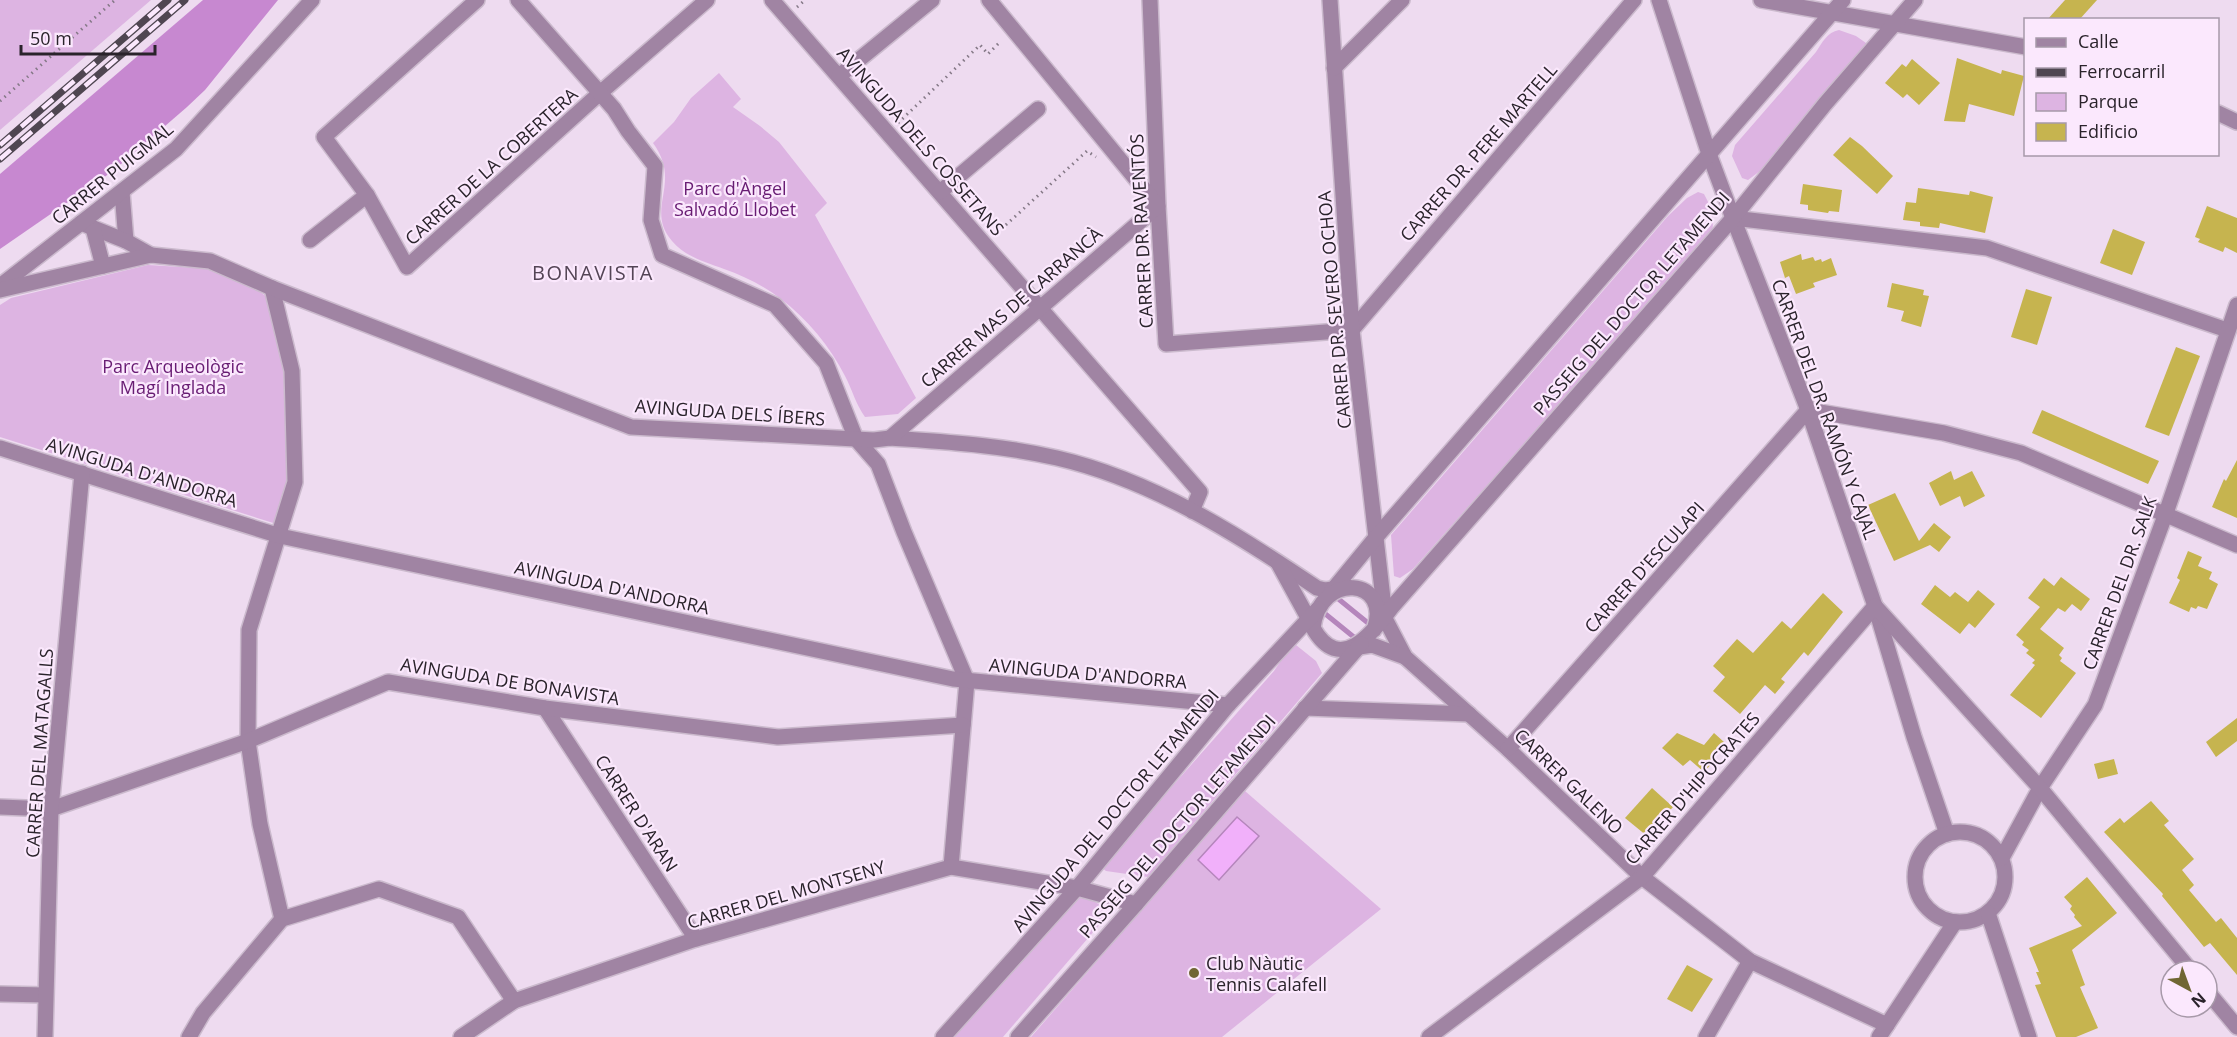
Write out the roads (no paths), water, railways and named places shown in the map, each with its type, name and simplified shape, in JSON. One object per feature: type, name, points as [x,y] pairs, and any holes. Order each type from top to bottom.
[{"type":"street","name":"CARRER PUIGMAL","points":[[0,288],[87,226],[122,192],[176,150],[312,0]]},
{"type":"street","points":[[310,240],[367,195],[324,137],[477,0]]},
{"type":"street","points":[[518,0],[600,93],[656,166],[651,220],[662,255],[775,305],[826,363],[856,439],[878,464],[967,681],[951,867]]},
{"type":"street","name":"CARRER DE LA COBERTERA","points":[[367,195],[407,267],[707,0]]},
{"type":"street","name":"AVINGUDA DELS COSSETANS","points":[[772,0],[1200,492],[1192,511]]},
{"type":"street","points":[[839,76],[932,0]]},
{"type":"street","points":[[989,0],[1158,206]]},
{"type":"street","name":"CARRER DR. RAVENTÓS","points":[[1150,0],[1166,344],[1352,330]]},
{"type":"street","name":"CARRER DR. SEVERO OCHOA","points":[[1330,0],[1352,330],[1385,616]]},
{"type":"street","points":[[1334,68],[1402,0]]},
{"type":"street","name":"CARRER DR. PERE MARTELL","points":[[1352,330],[1634,0]]},
{"type":"street","name":"CARRER DEL DR. RAMÓN Y CAJAL","points":[[1659,0],[1709,154],[1808,410],[1875,606],[1914,737],[1947,834]]},
{"type":"street","points":[[1761,0],[2024,47]]},
{"type":"street","points":[[1313,619],[1377,536],[1843,0]]},
{"type":"street","name":"PASSEIG DEL DOCTOR LETAMENDI","points":[[1018,1037],[1733,218],[1825,104],[1915,0]]},
{"type":"street","points":[[940,192],[1038,109]]},
{"type":"street","points":[[2219,114],[2237,122]]},
{"type":"street","points":[[122,192],[126,241]]},
{"type":"street","name":"CARRER MAS DE CARRANCÀ","points":[[890,438],[1158,206]]},
{"type":"street","points":[[1733,218],[1987,248],[2227,330]]},
{"type":"street","points":[[87,226],[103,266]]},
{"type":"street","name":"AVINGUDA DELS ÍBERS","points":[[87,226],[126,241],[151,255]]},
{"type":"street","name":"AVINGUDA DELS ÍBERS","points":[[0,288],[151,255],[210,261],[272,288],[631,427],[856,439],[890,438],[986,445],[1059,458],[1107,473],[1192,511],[1277,561],[1317,588],[1337,590]]},
{"type":"street","points":[[272,288],[292,371],[295,482],[249,630],[248,741],[260,824],[282,919]]},
{"type":"street","name":"CARRER DEL DR. SALK","points":[[2002,858],[2040,788],[2096,705],[2166,513],[2237,305]]},
{"type":"street","points":[[1808,410],[1944,433],[2021,453],[2237,545]]},
{"type":"street","name":"CARRER D'ESCULAPI","points":[[1508,749],[1808,410]]},
{"type":"street","name":"AVINGUDA D'ANDORRA","points":[[0,448],[280,536],[967,681],[1228,705]]},
{"type":"street","name":"CARRER DEL MATAGALLS","points":[[45,1037],[51,809],[82,473]]},
{"type":"street","points":[[1277,561],[1327,646],[1340,650],[1362,641],[1378,619],[1372,598],[1365,591],[1337,590]]},
{"type":"street","name":"CARRER GALENO","points":[[1372,598],[1385,616],[1405,657],[1508,749],[1642,877],[1750,961],[1883,1031]]},
{"type":"street","points":[[1875,606],[2040,788],[2181,959]]},
{"type":"street","name":"CARRER D'HIPÒCRATES","points":[[1430,1037],[1642,877],[1875,606]]},
{"type":"street","name":"AVINGUDA DEL DOCTOR LETAMENDI","points":[[943,1037],[1077,888],[1228,705],[1313,619]]},
{"type":"street","name":"CARRER GALENO","points":[[1362,641],[1405,657]]},
{"type":"street","name":"AVINGUDA DE BONAVISTA","points":[[0,807],[51,809],[248,741],[388,682],[545,708],[778,737],[963,725]]},
{"type":"street","name":"CARRER D'ARAN","points":[[545,708],[696,939]]},
{"type":"street","points":[[1305,708],[1468,714]]},
{"type":"street","points":[[1966,831],[1981,836],[1994,845],[2002,858],[2006,871],[2005,887],[1999,902],[1988,914],[1971,921],[1955,922],[1941,918],[1928,909],[1918,896],[1914,880],[1917,863],[1924,849],[1936,838],[1966,831]]},
{"type":"street","name":"CARRER DEL MONTSENY","points":[[461,1037],[514,1001],[696,939],[951,867],[1077,888],[1136,904]]},
{"type":"street","points":[[189,1037],[203,1012],[282,919],[379,890],[458,917],[514,1001]]},
{"type":"street","points":[[1988,914],[2029,1037]]},
{"type":"street","points":[[1883,1031],[1955,922]]},
{"type":"street","points":[[1706,1037],[1750,961]]},
{"type":"street","points":[[0,994],[45,995]]},
{"type":"street","points":[[2219,1005],[2237,1027]]},
{"type":"waterway","points":[[1336,597],[1368,623]]},
{"type":"waterway","points":[[1323,612],[1355,638]]},
{"type":"railway","points":[[0,145],[168,0]]},
{"type":"railway","points":[[0,159],[185,0]]},
{"type":"place","name":"Club Nàutic Tennis Calafell","points":[[1194,973]]},
{"type":"district","name":"BONAVISTA","points":[[593,272]]},
{"type":"park label","name":"Parc d'Àngel Salvadó Llobet","points":[[735,198]]},
{"type":"park label","name":"Parc Arqueològic Magí Inglada","points":[[173,376]]}]
